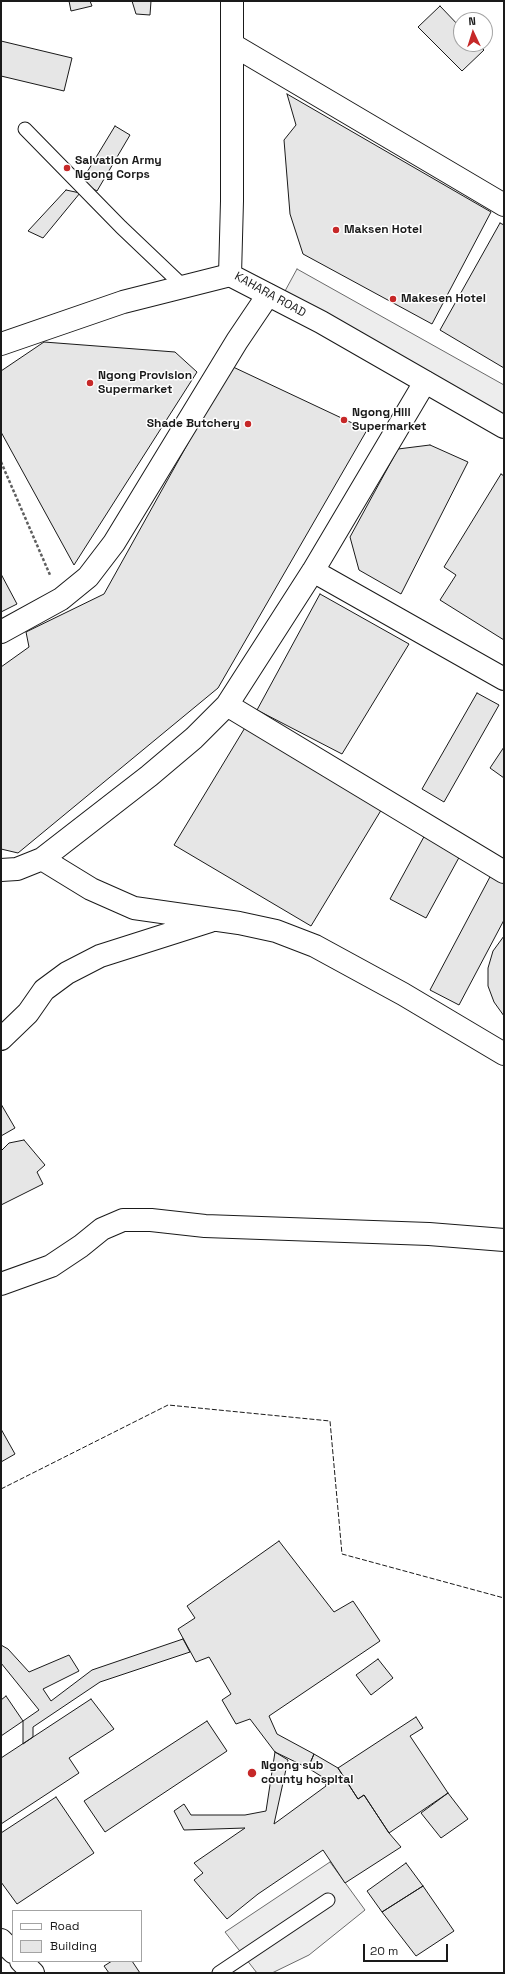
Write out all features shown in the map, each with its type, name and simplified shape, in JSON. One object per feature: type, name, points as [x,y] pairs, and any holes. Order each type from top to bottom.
[{"type":"street","name":"KAHARA ROAD","points":[[232,1],[233,45],[230,275],[321,322],[504,427]]},
{"type":"street","points":[[233,45],[504,205]]},
{"type":"street","points":[[1,344],[122,302],[230,275]]},
{"type":"street","points":[[1,632],[61,599],[88,577],[114,543],[237,342],[268,295]]},
{"type":"street","points":[[1,870],[18,869],[42,858],[149,776],[194,738],[227,705],[313,571],[425,382]]},
{"type":"street","points":[[313,571],[504,680]]},
{"type":"street","points":[[227,705],[504,872]]},
{"type":"street","points":[[42,858],[91,889],[134,908],[215,919],[276,931],[315,946],[403,994],[504,1054]]},
{"type":"street","points":[[1,1039],[28,1013],[44,990],[67,973],[100,956],[215,919]]},
{"type":"street","points":[[1,1284],[51,1266],[81,1246],[102,1229],[123,1220],[151,1220],[205,1226],[429,1234],[504,1240]]},
{"type":"street","points":[[1,1940],[12,1951]]},
{"type":"street","points":[[22,1962],[33,1973]]},
{"type":"lane","points":[[25,129],[121,227],[183,286]]},
{"type":"lane","points":[[219,1973],[328,1900]]},
{"type":"path","points":[[1,462],[61,599]]},
{"type":"shaded area","points":[[297,269],[504,385],[504,416],[285,291]]},
{"type":"shaded area","points":[[330,1862],[365,1910],[309,1955],[272,1973],[257,1973],[225,1932]]},
{"type":"building","points":[[69,1],[90,1],[92,6],[71,11]]},
{"type":"building","points":[[132,1],[151,1],[150,15],[136,14]]},
{"type":"building","points":[[440,6],[453,20],[453,52],[482,52],[462,71],[418,27]]},
{"type":"building","points":[[1,41],[72,58],[64,91],[1,76]]},
{"type":"building","points":[[287,94],[491,212],[432,324],[303,254],[290,214],[284,140],[296,125]]},
{"type":"building","points":[[115,126],[130,135],[97,191],[81,182]]},
{"type":"building","points":[[66,190],[80,193],[43,238],[28,231]]},
{"type":"building","points":[[500,223],[504,225],[504,368],[440,330]]},
{"type":"building","points":[[44,342],[175,352],[197,372],[74,565],[1,432],[1,371]]},
{"type":"building","points":[[231,366],[367,430],[218,688],[18,853],[1,849],[1,667],[29,647],[26,632],[104,594]]},
{"type":"building","points":[[430,445],[468,462],[401,594],[359,570],[350,537],[398,449]]},
{"type":"building","points":[[501,474],[504,476],[504,640],[440,600],[456,575],[444,567]]},
{"type":"building","points":[[1,574],[17,604],[1,612]]},
{"type":"building","points":[[320,594],[409,644],[342,754],[257,710]]},
{"type":"building","points":[[477,693],[499,705],[444,802],[422,789]]},
{"type":"building","points":[[246,726],[383,807],[311,926],[174,845]]},
{"type":"building","points":[[504,747],[504,778],[490,768]]},
{"type":"building","points":[[426,833],[462,852],[426,918],[390,899]]},
{"type":"building","points":[[491,875],[504,882],[504,920],[459,1005],[430,990]]},
{"type":"building","points":[[504,936],[504,1016],[494,1002],[488,986],[488,968],[493,951]]},
{"type":"building","points":[[1,1104],[15,1128],[1,1136]]},
{"type":"building","points":[[24,1140],[45,1165],[37,1172],[43,1184],[1,1205],[1,1151],[9,1143]]},
{"type":"building","points":[[1,1429],[15,1454],[1,1462]]},
{"type":"building","points":[[279,1541],[334,1612],[353,1601],[380,1641],[269,1716],[277,1734],[314,1754],[308,1768],[275,1752],[250,1719],[236,1724],[222,1700],[231,1694],[209,1657],[196,1662],[178,1629],[195,1618],[187,1606]]},
{"type":"building","points":[[183,1639],[190,1652],[100,1682],[33,1727],[33,1737],[23,1744],[23,1721],[39,1710],[1,1663],[1,1645],[8,1649],[29,1672],[69,1655],[79,1671],[43,1689],[51,1701],[92,1670]]},
{"type":"building","points":[[378,1659],[393,1678],[371,1695],[356,1675]]},
{"type":"building","points":[[6,1696],[23,1721],[1,1736],[1,1700]]},
{"type":"building","points":[[91,1699],[114,1729],[69,1758],[79,1773],[1,1824],[1,1758]]},
{"type":"building","points":[[416,1717],[423,1728],[410,1736],[448,1793],[389,1833],[364,1795],[358,1799],[338,1768]]},
{"type":"building","points":[[207,1721],[227,1751],[105,1832],[84,1801]]},
{"type":"building","points":[[275,1752],[288,1760],[274,1824],[326,1786],[324,1778],[308,1768],[314,1754],[338,1768],[358,1799],[364,1795],[389,1833],[401,1847],[345,1883],[323,1850],[258,1894],[227,1919],[194,1880],[203,1873],[194,1863],[245,1828],[184,1830],[174,1811],[184,1804],[191,1815],[245,1815],[266,1811]]},
{"type":"building","points":[[448,1793],[468,1819],[441,1838],[421,1813]]},
{"type":"building","points":[[56,1797],[94,1853],[17,1904],[1,1882],[1,1833]]},
{"type":"building","points":[[406,1863],[423,1886],[382,1912],[367,1891]]},
{"type":"building","points":[[423,1886],[454,1931],[416,1956],[382,1912]]},
{"type":"building","points":[[110,1962],[133,1962],[140,1973],[109,1973],[104,1966]]},
{"type":"fence","points":[[1,1489],[168,1405],[330,1421],[342,1554],[504,1598]]},
{"type":"place","name":"Salvation Army Ngong Corps","points":[[67,168]]},
{"type":"place","name":"Maksen Hotel","points":[[336,230]]},
{"type":"place","name":"Makesen Hotel","points":[[393,299]]},
{"type":"place","name":"Ngong Provision Supermarket","points":[[90,383]]},
{"type":"place","name":"Ngong Hill Supermarket","points":[[344,420]]},
{"type":"place","name":"Shade Butchery","points":[[248,424]]},
{"type":"place","name":"Ngong sub county hospital","points":[[252,1773]]}]
